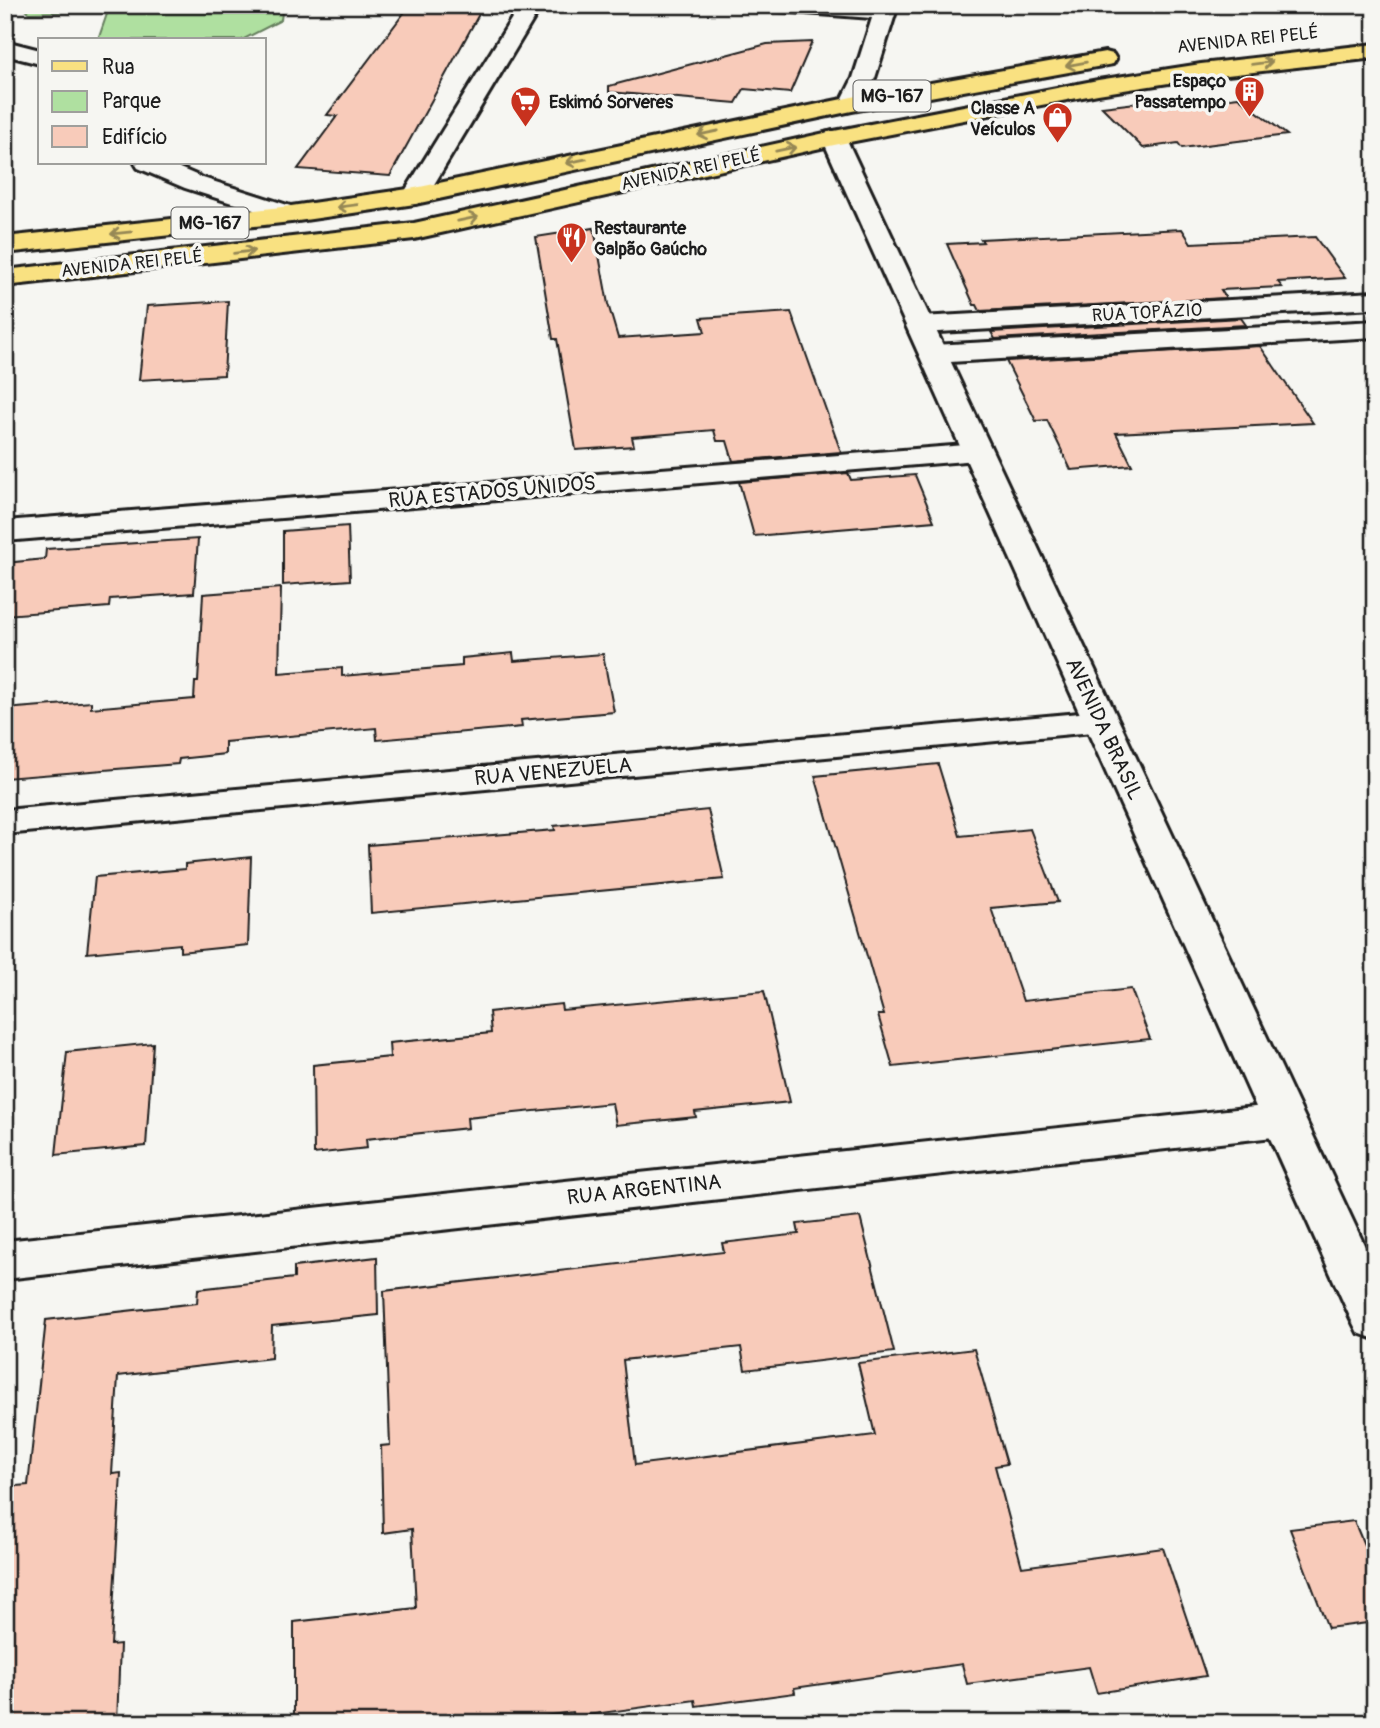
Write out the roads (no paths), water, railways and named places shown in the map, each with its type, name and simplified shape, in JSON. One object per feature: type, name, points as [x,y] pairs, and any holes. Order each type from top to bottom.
[{"type":"main road","name":"AVENIDA REI PELÉ","points":[[5,278],[414,231],[834,138],[1111,85],[1236,66],[1375,51]]},
{"type":"main road","name":"AVENIDA REI PELÉ","points":[[5,245],[291,214],[415,196],[852,104],[1131,54]]},
{"type":"street","points":[[415,196],[531,5]]},
{"type":"street","points":[[779,5],[886,9],[864,78],[852,104]]},
{"type":"street","points":[[5,48],[38,56]]},
{"type":"street","name":"AVENIDA BRASIL","points":[[834,138],[1375,1320]]},
{"type":"street","points":[[149,164],[194,183],[291,214]]},
{"type":"street","points":[[1361,301],[1371,329]]},
{"type":"street","name":"RUA TOPÁZIO","points":[[927,340],[1361,301]]},
{"type":"street","name":"RUA TOPÁZIO","points":[[927,340],[1371,329]]},
{"type":"street","name":"RUA ESTADOS UNIDOS","points":[[5,531],[978,453]]},
{"type":"street","name":"RUA VENEZUELA","points":[[5,822],[1101,722]]},
{"type":"street","name":"RUA ARGENTINA","points":[[5,1260],[1283,1120]]},
{"type":"place","name":"Espaço Passatempo","points":[[1249,118]]},
{"type":"place","name":"Eskimó Sorveres","points":[[526,129]]},
{"type":"place","name":"Classe A Veículos","points":[[1058,145]]},
{"type":"place","name":"Restaurante Galpão Gaúcho","points":[[571,265]]}]
